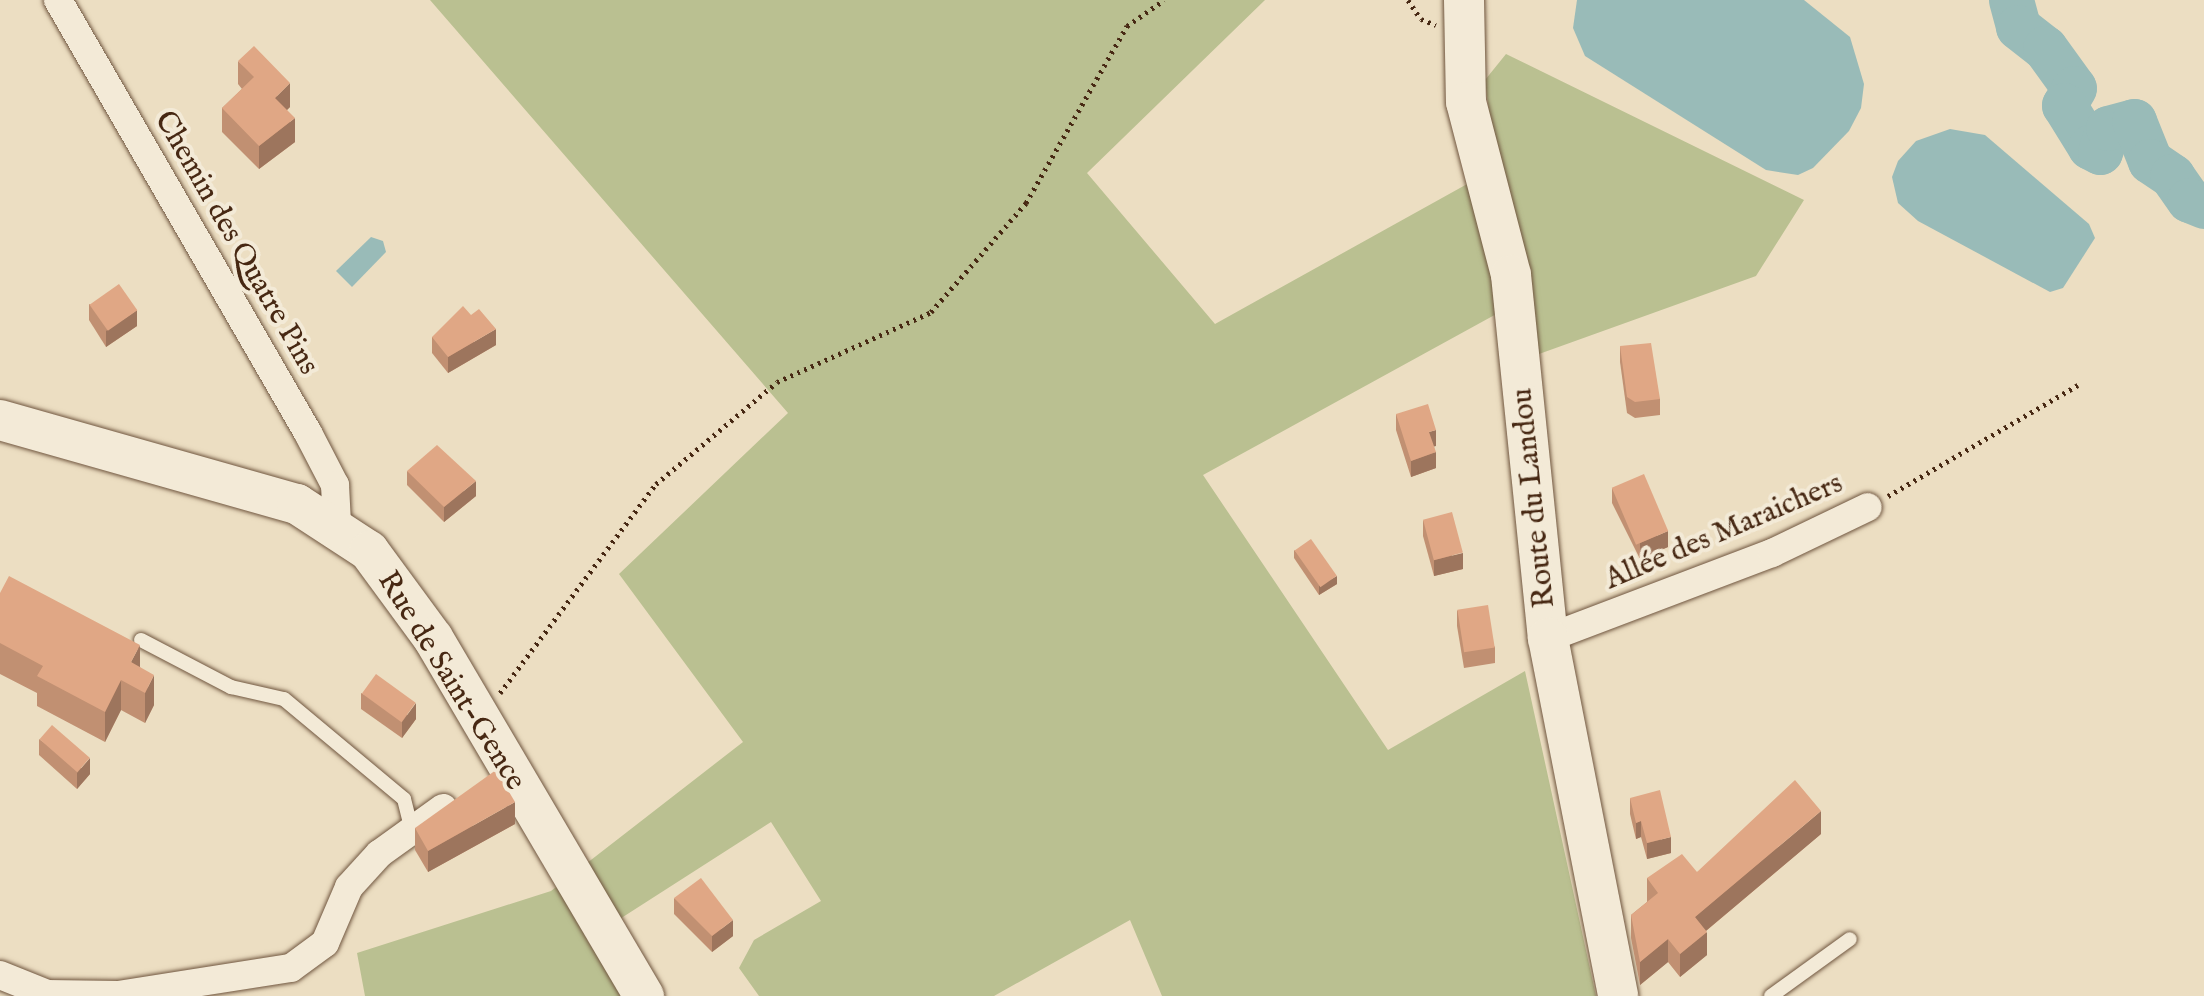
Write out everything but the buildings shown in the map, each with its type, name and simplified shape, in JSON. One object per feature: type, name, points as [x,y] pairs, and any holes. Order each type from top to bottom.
[{"type":"street","name":"Chemin des Quatre Pins","points":[[58,0],[308,433],[335,485],[337,524]]},
{"type":"street","name":"Route du Landou","points":[[1464,0],[1466,102],[1511,274],[1548,638],[1618,996]]},
{"type":"street","name":"Rue de Saint-Gence","points":[[0,420],[297,504],[337,524],[400,590],[481,721],[488,776],[644,996]]},
{"type":"street","name":"Allée des Maraichers","points":[[1548,638],[1772,553],[1868,507]]},
{"type":"street","points":[[0,976],[46,994],[118,994],[291,968],[325,943],[349,886],[412,830],[488,776]]},
{"type":"lane","points":[[141,640],[231,687],[284,699],[404,798],[412,830]]},
{"type":"lane","points":[[1770,996],[1850,939]]},
{"type":"path","points":[[481,721],[656,484],[777,382],[930,312],[1026,203],[1127,26],[1164,0]]},
{"type":"path","points":[[1868,507],[2078,384]]},
{"type":"green space","points":[[430,0],[1265,0],[1087,173],[1215,324],[1496,168],[1485,80],[1506,54],[1804,200],[1756,276],[1539,354],[1531,295],[1203,475],[1388,750],[1525,671],[1596,996],[1162,996],[1130,920],[994,996],[759,996],[739,968],[754,940],[821,901],[771,822],[587,940],[624,996],[365,996],[357,953],[551,891],[743,742],[619,574],[788,413]]},
{"type":"water","points":[[1577,0],[1804,0],[1850,37],[1864,84],[1861,108],[1849,131],[1813,168],[1798,175],[1766,170],[1585,56],[1573,28]]},
{"type":"water","points":[[1950,129],[1985,135],[2089,224],[2095,238],[2063,288],[2050,292],[1918,221],[1898,203],[1892,177],[1898,161],[1916,141]]},
{"type":"water","points":[[371,237],[383,241],[386,252],[352,287],[336,271]]},
{"type":"waterway","points":[[2011,0],[2018,27],[2045,48],[2074,88],[2064,105],[2090,147],[2100,152],[2108,128],[2134,121],[2150,161],[2172,176],[2189,200],[2204,206]]}]
